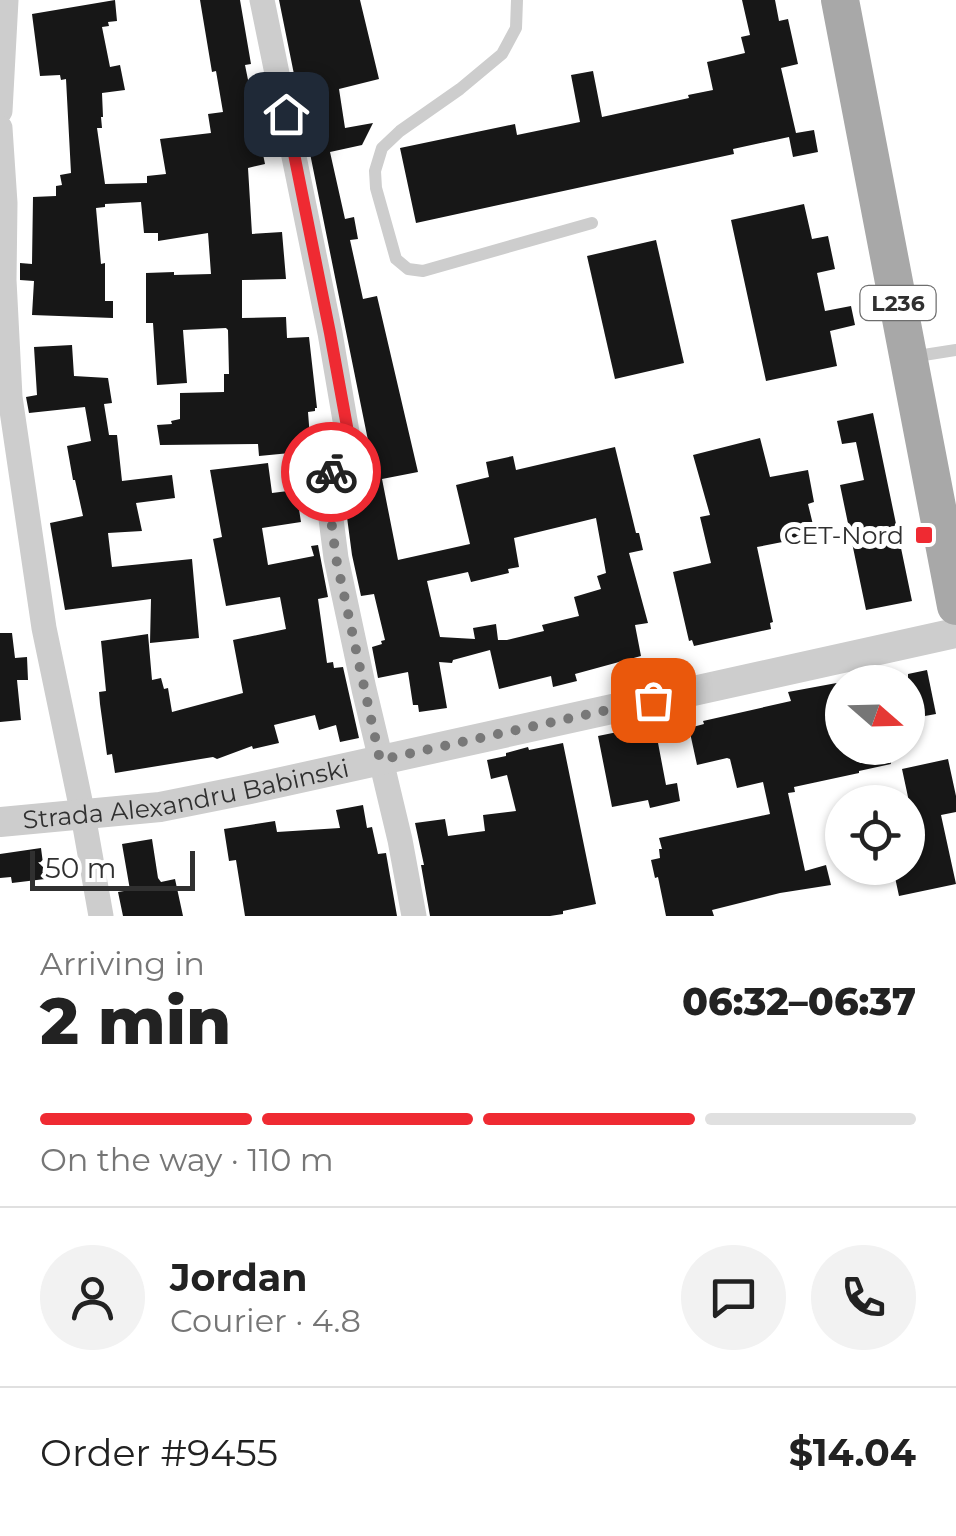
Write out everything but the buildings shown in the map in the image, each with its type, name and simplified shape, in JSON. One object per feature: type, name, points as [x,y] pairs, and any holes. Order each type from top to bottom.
[{"type":"main road","name":"L236","points":[[840,0],[956,606]]},
{"type":"street","points":[[0,111],[6,0]]},
{"type":"street","points":[[262,0],[348,432],[344,450],[330,475],[330,514],[349,624],[414,916]]},
{"type":"street","points":[[0,128],[10,397],[44,628],[100,916]]},
{"type":"street","name":"Strada Alexandru Babinski","points":[[0,822],[160,807],[956,633]]},
{"type":"lane","points":[[518,0],[516,28],[502,54],[382,148],[375,171],[376,188],[396,259],[408,269],[423,271],[592,223]]},
{"type":"lane","points":[[909,357],[956,350]]},
{"type":"way so far","points":[[331,472],[329,503],[336,558],[380,760],[653,700]]},
{"type":"place","name":"CET-Nord","points":[[924,535]]},
{"type":"route","points":[[286,114],[348,432],[344,450],[331,472]]}]
